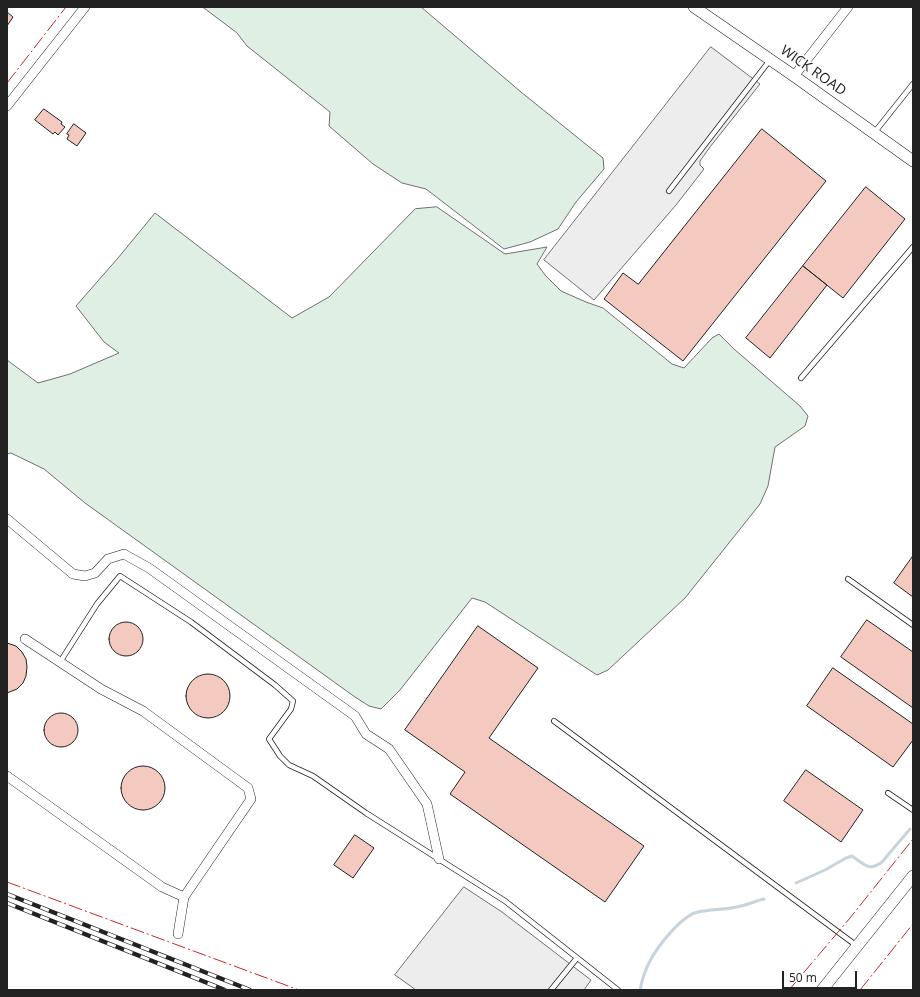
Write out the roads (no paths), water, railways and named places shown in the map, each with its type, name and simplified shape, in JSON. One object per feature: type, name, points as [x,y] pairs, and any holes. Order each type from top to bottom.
[{"type":"street","points":[[7,106],[85,7]]},
{"type":"street","name":"WICK ROAD","points":[[694,7],[913,161]]},
{"type":"street","points":[[794,76],[848,7]]},
{"type":"street","points":[[7,519],[73,574],[85,576],[95,573],[108,559],[124,554],[149,568],[355,716],[366,734],[389,749],[427,804],[439,859]]},
{"type":"street","points":[[25,639],[101,689],[143,712],[248,788],[251,799],[184,897],[178,934]]},
{"type":"street","points":[[7,776],[162,887],[184,897]]},
{"type":"street","points":[[822,990],[913,876]]},
{"type":"lane","points":[[669,191],[770,60]]},
{"type":"lane","points":[[874,133],[913,84]]},
{"type":"lane","points":[[801,378],[913,247]]},
{"type":"lane","points":[[60,662],[97,604],[120,576],[191,622],[293,701],[291,709],[269,739],[280,756],[289,765],[313,776],[366,813],[505,901],[618,990]]},
{"type":"lane","points":[[848,579],[913,625]]},
{"type":"lane","points":[[554,721],[857,946]]},
{"type":"lane","points":[[888,793],[913,810]]},
{"type":"lane","points":[[551,990],[578,958]]},
{"type":"waterway","points":[[796,883],[852,856],[867,866],[870,867],[877,865],[882,862],[910,829]]},
{"type":"waterway","points":[[640,990],[645,971],[653,955],[671,932],[685,919],[698,912],[736,907],[764,899]]},
{"type":"railway","points":[[7,894],[250,990]]},
{"type":"railway","points":[[7,903],[225,990]]}]
